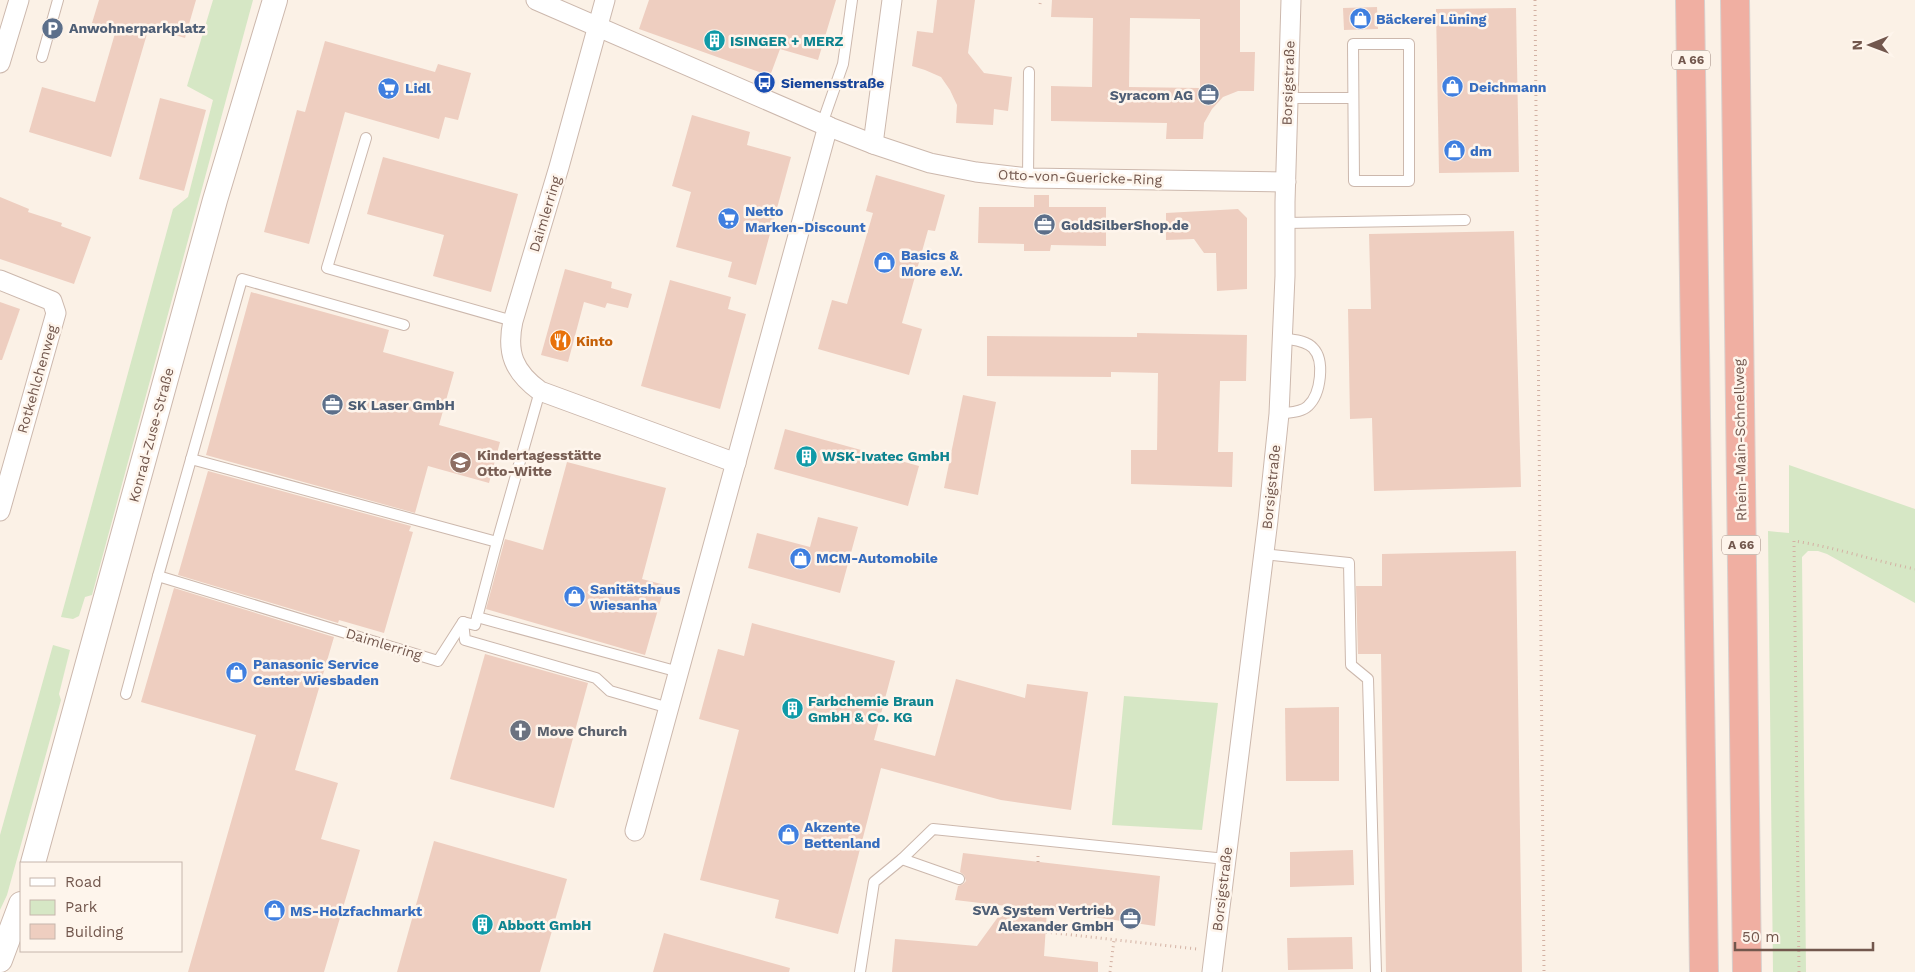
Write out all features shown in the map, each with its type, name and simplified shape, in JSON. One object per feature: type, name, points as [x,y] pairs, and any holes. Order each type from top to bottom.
[{"type":"highway","name":"A 66","points":[[1690,0],[1704,972]]},
{"type":"highway","name":"Rhein-Main-Schnellweg","points":[[1735,0],[1747,972]]},
{"type":"street","points":[[0,63],[19,0]]},
{"type":"street","points":[[536,0],[873,144],[892,0]]},
{"type":"street","points":[[597,27],[604,0]]},
{"type":"street","name":"Borsigstraße","points":[[1212,972],[1263,554],[1278,414],[1283,338],[1291,0]]},
{"type":"street","name":"Konrad-Zuse-Straße","points":[[33,862],[210,219],[273,2]]},
{"type":"street","name":"Daimlerring","points":[[597,27],[559,167],[513,321],[510,337],[511,353],[517,368],[527,381],[540,391],[736,463]]},
{"type":"street","points":[[635,831],[736,463],[825,125]]},
{"type":"street","name":"Otto-von-Guericke-Ring","points":[[873,144],[930,162],[976,172],[1028,178],[1286,182]]},
{"type":"street","name":"Rotkehlchenweg","points":[[0,280],[52,301],[56,313],[1,506]]},
{"type":"street","points":[[0,960],[20,907]]},
{"type":"lane","points":[[42,57],[58,0]]},
{"type":"lane","points":[[825,125],[844,64],[852,0]]},
{"type":"lane","points":[[1353,44],[1408,44],[1409,181],[1354,181],[1353,98],[1353,44]]},
{"type":"lane","points":[[1028,178],[1029,72]]},
{"type":"lane","points":[[1288,98],[1353,98]]},
{"type":"lane","points":[[366,138],[327,268],[513,321]]},
{"type":"lane","points":[[1285,222],[1465,220]]},
{"type":"lane","points":[[126,694],[242,279],[404,325]]},
{"type":"lane","points":[[1278,414],[1299,411],[1308,406],[1315,395],[1319,381],[1320,358],[1312,347],[1304,342],[1283,338]]},
{"type":"lane","points":[[540,391],[475,625],[463,622],[465,640],[596,678],[610,690],[669,708]]},
{"type":"lane","points":[[191,459],[497,542]]},
{"type":"lane","points":[[1263,554],[1350,563],[1351,665],[1368,680],[1376,972]]},
{"type":"lane","name":"Daimlerring","points":[[158,576],[438,661],[463,622]]},
{"type":"lane","points":[[477,617],[679,672]]},
{"type":"lane","points":[[860,972],[874,882],[902,859],[933,829],[1226,859]]},
{"type":"lane","points":[[902,859],[959,879]]},
{"type":"path","points":[[1535,0],[1544,972]]},
{"type":"path","points":[[1799,972],[1794,541],[1817,544],[1860,557],[1915,569]]},
{"type":"path","points":[[1046,932],[1214,950]]},
{"type":"path","points":[[1110,972],[1114,940]]},
{"type":"green space","points":[[213,0],[253,0],[92,595],[85,597],[79,616],[73,619],[61,617],[173,209],[188,197],[213,100],[187,86]]},
{"type":"green space","points":[[1789,465],[1915,509],[1915,603],[1827,554],[1818,551],[1808,551],[1802,557],[1806,972],[1773,972],[1768,531],[1789,533]]},
{"type":"green space","points":[[53,645],[70,650],[59,694],[61,700],[7,895],[0,910],[0,835]]},
{"type":"green space","points":[[1124,696],[1218,703],[1202,830],[1112,825]]},
{"type":"building","points":[[99,0],[196,0],[185,38],[149,27],[111,157],[29,132],[42,87],[95,102],[116,30],[92,23]]},
{"type":"building","points":[[649,0],[836,0],[818,60],[780,49],[770,76],[639,29]]},
{"type":"building","points":[[937,0],[975,0],[968,53],[984,73],[1012,77],[1008,111],[994,109],[993,125],[956,123],[957,105],[941,77],[912,66],[917,31],[933,33]]},
{"type":"building","points":[[1052,0],[1240,0],[1240,52],[1255,52],[1254,91],[1238,91],[1223,97],[1212,109],[1204,123],[1203,139],[1166,139],[1167,123],[1051,121],[1051,86],[1092,87],[1093,18],[1051,17]],"holes":[[[1130,18],[1200,19],[1200,88],[1129,87]]]},
{"type":"building","name":"Bäckerei Lüning","points":[[1377,7],[1378,29],[1344,30],[1343,8]]},
{"type":"building","points":[[1516,8],[1519,172],[1439,173],[1436,9]]},
{"type":"building","points":[[325,41],[435,72],[438,64],[471,73],[458,120],[445,117],[439,139],[345,112],[309,244],[264,232],[297,110],[305,112]]},
{"type":"building","points":[[160,98],[206,110],[184,191],[139,179]]},
{"type":"building","name":"Netto Marken-Discount","points":[[692,115],[750,132],[747,145],[791,157],[756,285],[728,277],[732,262],[676,247],[691,192],[672,186]]},
{"type":"building","points":[[383,157],[518,194],[491,292],[433,276],[444,235],[367,214]]},
{"type":"building","points":[[876,175],[945,195],[935,231],[928,230],[902,323],[922,329],[909,375],[818,349],[832,300],[847,304],[873,213],[866,211]]},
{"type":"building","points":[[1034,195],[1049,195],[1049,207],[1106,207],[1106,246],[1051,245],[1050,251],[1024,251],[1024,244],[978,243],[979,207],[1034,207]]},
{"type":"building","points":[[0,197],[29,209],[28,212],[62,223],[61,226],[91,237],[74,284],[0,259]]},
{"type":"building","points":[[1238,209],[1247,218],[1247,289],[1217,291],[1216,253],[1204,253],[1194,239],[1166,240],[1166,213]]},
{"type":"building","points":[[1514,231],[1521,487],[1374,491],[1372,418],[1350,419],[1348,309],[1371,309],[1369,234]]},
{"type":"building","points":[[565,269],[612,282],[611,288],[632,294],[628,308],[607,303],[605,308],[584,302],[568,362],[541,355]]},
{"type":"building","points":[[670,280],[731,297],[728,309],[746,314],[720,409],[641,386]]},
{"type":"building","name":"SK Laser GmbH","points":[[251,292],[389,330],[383,352],[454,372],[439,425],[500,442],[489,483],[428,466],[415,513],[206,455]]},
{"type":"building","points":[[0,302],[20,309],[2,360],[0,360]]},
{"type":"building","points":[[1137,333],[1247,335],[1246,381],[1220,381],[1218,452],[1233,452],[1232,487],[1131,484],[1131,450],[1157,450],[1158,373],[1111,372],[1111,377],[987,376],[987,336],[1137,337]]},
{"type":"building","points":[[963,395],[996,402],[978,495],[944,488]]},
{"type":"building","points":[[785,429],[919,466],[908,506],[774,469]]},
{"type":"building","points":[[567,462],[666,488],[642,579],[665,585],[645,655],[486,609],[505,539],[543,550]]},
{"type":"building","points":[[208,471],[411,526],[409,531],[413,532],[384,633],[339,620],[338,623],[178,575]]},
{"type":"building","name":"MCM-Automobile","points":[[818,517],[858,527],[840,593],[748,568],[757,533],[810,547]]},
{"type":"building","points":[[1516,551],[1522,972],[1386,972],[1381,654],[1358,654],[1356,586],[1382,586],[1382,554]]},
{"type":"building","points":[[174,588],[334,637],[295,770],[338,783],[321,839],[360,850],[324,972],[188,972],[256,735],[141,702]]},
{"type":"building","points":[[752,623],[895,661],[874,740],[935,756],[956,679],[1025,698],[1027,684],[1088,692],[1071,810],[1001,800],[881,768],[838,934],[775,918],[779,900],[700,880],[739,730],[699,719],[718,649],[744,656]]},
{"type":"building","name":"Move Church","points":[[485,654],[588,683],[554,808],[450,779]]},
{"type":"building","points":[[1339,707],[1339,781],[1286,781],[1285,708]]},
{"type":"building","name":"Abbott GmbH","points":[[434,841],[567,879],[540,972],[397,972]]},
{"type":"building","points":[[1353,850],[1354,885],[1290,887],[1290,852]]},
{"type":"building","name":"SVA System Vertrieb Alexander GmbH","points":[[963,853],[1160,876],[1155,926],[1047,910],[1044,956],[1098,962],[1098,972],[892,972],[895,939],[977,946],[1006,906],[955,900],[958,886],[966,881],[964,875],[960,872]]},
{"type":"building","points":[[664,933],[790,968],[789,972],[653,972]]},
{"type":"building","points":[[1352,937],[1353,969],[1288,970],[1287,938]]},
{"type":"place","name":"Bäckerei Lüning","points":[[1360,19]]},
{"type":"place","name":"Anwohnerparkplatz","points":[[53,28]]},
{"type":"place","name":"ISINGER + MERZ","points":[[714,41]]},
{"type":"place","name":"Siemensstraße","points":[[765,83]]},
{"type":"place","name":"Deichmann","points":[[1453,87]]},
{"type":"place","name":"Lidl","points":[[389,88]]},
{"type":"place","name":"Syracom AG","points":[[1209,95]]},
{"type":"place","name":"dm","points":[[1454,151]]},
{"type":"place","name":"Netto Marken-Discount","points":[[729,219]]},
{"type":"place","name":"GoldSilberShop.de","points":[[1045,225]]},
{"type":"place","name":"Basics & More e.V.","points":[[885,263]]},
{"type":"place","name":"Kinto","points":[[560,341]]},
{"type":"place","name":"SK Laser GmbH","points":[[332,405]]},
{"type":"place","name":"WSK-Ivatec GmbH","points":[[806,456]]},
{"type":"place","name":"Kindertagesstätte Otto-Witte","points":[[461,463]]},
{"type":"place","name":"MCM-Automobile","points":[[800,558]]},
{"type":"place","name":"Sanitätshaus Wiesanha","points":[[574,597]]},
{"type":"place","name":"Panasonic Service Center Wiesbaden","points":[[237,672]]},
{"type":"place","name":"Farbchemie Braun GmbH & Co. KG","points":[[792,709]]},
{"type":"place","name":"Move Church","points":[[521,731]]},
{"type":"place","name":"Akzente Bettenland","points":[[788,835]]},
{"type":"place","name":"MS-Holzfachmarkt","points":[[274,911]]},
{"type":"place","name":"SVA System Vertrieb Alexander GmbH","points":[[1130,918]]},
{"type":"place","name":"Abbott GmbH","points":[[482,925]]}]
